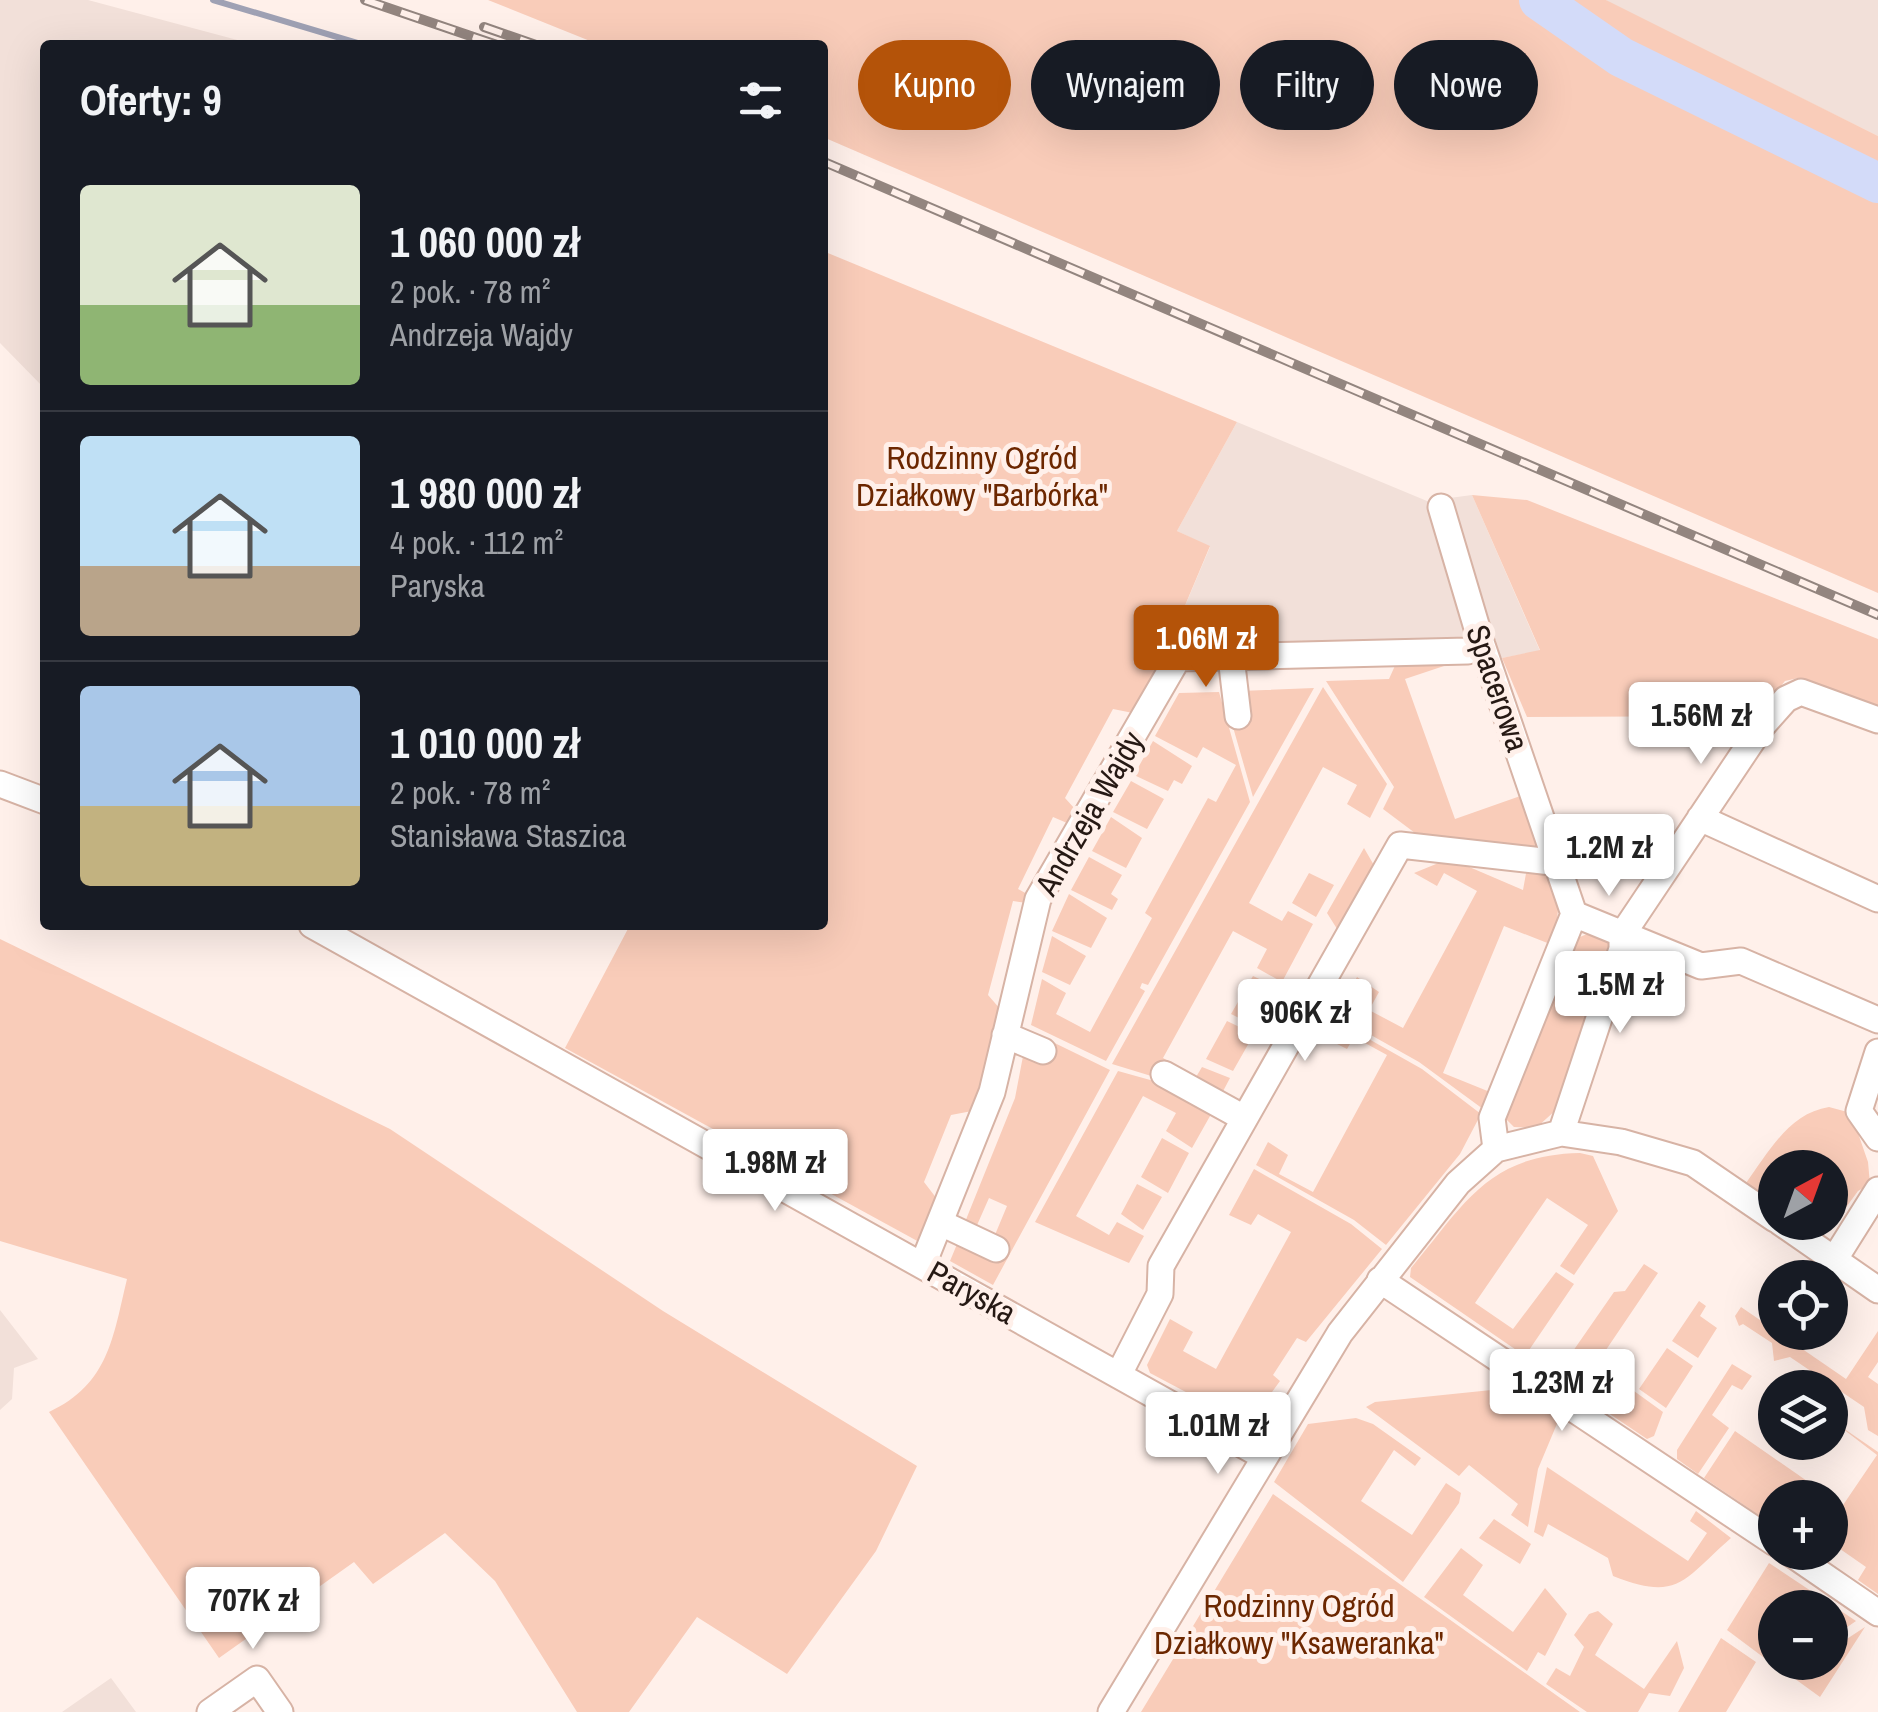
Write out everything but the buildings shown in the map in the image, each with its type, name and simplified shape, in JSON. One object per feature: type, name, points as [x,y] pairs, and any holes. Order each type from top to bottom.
[{"type":"street","name":"Spacerowa","points":[[1441,507],[1482,646],[1560,863],[1574,914]]},
{"type":"street","name":"Andrzeja Wajdy","points":[[923,1264],[992,1092],[1038,900],[1178,658],[1468,651],[1482,646]]},
{"type":"street","points":[[1231,657],[1238,716]]},
{"type":"street","points":[[1561,1133],[1622,949],[1622,934],[1762,726],[1786,699],[1802,692],[1878,720]]},
{"type":"street","points":[[0,784],[40,799]]},
{"type":"street","points":[[1700,818],[1878,899]]},
{"type":"street","points":[[1119,1374],[1160,1294],[1161,1266],[1242,1117],[1400,845],[1560,863]]},
{"type":"street","points":[[1496,1149],[1492,1118],[1574,914],[1700,966],[1741,962],[1878,1020]]},
{"type":"street","name":"Paryska","points":[[321,930],[1264,1456]]},
{"type":"street","points":[[1005,1035],[1043,1052]]},
{"type":"street","points":[[1878,1052],[1859,1111],[1878,1138]]},
{"type":"street","points":[[1164,1074],[1242,1117]]},
{"type":"street","points":[[1111,1712],[1340,1334],[1458,1183],[1496,1149],[1561,1133],[1621,1142],[1693,1163],[1758,1208]]},
{"type":"street","points":[[1805,1240],[1834,1260],[1878,1190]]},
{"type":"street","points":[[940,1224],[996,1249]]},
{"type":"street","points":[[1848,1270],[1878,1290]]},
{"type":"street","points":[[1380,1280],[1758,1531]]},
{"type":"street","points":[[1816,1570],[1878,1613]]},
{"type":"street","points":[[210,1712],[257,1679],[280,1712]]},
{"type":"shaded area","points":[[0,0],[88,0],[237,40],[40,40],[40,384],[0,343]]},
{"type":"shaded area","points":[[1606,0],[1878,0],[1878,136],[1613,5]]},
{"type":"shaded area","points":[[1237,422],[1427,501],[1472,495],[1540,651],[1502,658],[1466,625],[1464,639],[1168,646],[1210,547],[1177,531]]},
{"type":"shaded area","points":[[0,1310],[38,1359],[14,1368],[12,1399],[0,1410]]},
{"type":"shaded area","points":[[111,1678],[136,1712],[62,1712]]},
{"type":"green space","points":[[488,0],[1606,0],[1878,136],[1878,593],[828,139],[828,40],[588,40]]},
{"type":"green space","name":"Rodzinny Ogród Działkowy \"Barbórka\"","points":[[828,253],[1237,422],[1177,531],[1210,546],[1168,646],[1133,713],[1113,709],[1065,798],[1075,809],[1075,815],[1067,823],[1053,817],[1018,889],[1029,895],[1027,903],[1013,901],[988,995],[1001,1010],[972,1111],[951,1115],[924,1182],[937,1199],[921,1243],[565,1048],[627,930],[828,930]]},
{"type":"green space","points":[[1472,495],[1527,500],[1878,639],[1878,710],[1798,678],[1785,681],[1756,716],[1527,717],[1502,658],[1540,650]]},
{"type":"green space","points":[[1398,659],[1462,660],[1405,679],[1455,819],[1526,794],[1545,842],[1532,855],[1419,836],[1383,809],[1394,787],[1326,681],[1389,679]]},
{"type":"green space","points":[[1323,687],[1387,784],[1370,818],[1347,804],[1357,785],[1323,767],[1249,903],[1282,921],[1288,911],[1313,924],[1282,982],[1257,968],[1267,949],[1233,931],[1163,1058],[1196,1077],[1202,1067],[1230,1078],[1220,1097],[1112,1064]]},
{"type":"green space","points":[[1314,688],[1253,797],[1225,699],[1240,691]]},
{"type":"green space","points":[[1219,692],[1250,802],[1148,985],[1142,983],[1140,988],[1145,991],[1106,1061],[1031,1025],[1042,979],[1066,993],[1056,1014],[1090,1032],[1152,918],[1145,913],[1208,798],[1216,802],[1236,765],[1203,747],[1197,758],[1155,736],[1179,693]]},
{"type":"green space","points":[[1153,741],[1192,766],[1182,784],[1174,780],[1168,791],[1134,775]]},
{"type":"green space","points":[[1131,781],[1164,799],[1147,829],[1113,812]]},
{"type":"green space","points":[[1111,817],[1142,838],[1126,868],[1092,851]]},
{"type":"green space","points":[[1364,848],[1375,867],[1339,932],[1327,913]]},
{"type":"green space","points":[[1089,857],[1122,875],[1111,894],[1118,899],[1112,910],[1071,890]]},
{"type":"green space","points":[[1441,862],[1467,866],[1523,890],[1527,868],[1547,873],[1559,897],[1555,946],[1504,926],[1443,1073],[1490,1092],[1483,1109],[1419,1062],[1337,1016],[1357,977],[1379,992],[1369,1010],[1403,1028],[1477,891],[1444,873],[1437,886],[1414,873]]},
{"type":"green space","points":[[1309,873],[1334,885],[1316,917],[1292,903]]},
{"type":"green space","points":[[1069,894],[1107,918],[1091,948],[1052,931]]},
{"type":"green space","points":[[1597,930],[1610,937],[1615,948],[1557,1109],[1536,1128],[1514,1127],[1504,1117],[1575,939]]},
{"type":"green space","points":[[1052,936],[1086,956],[1070,985],[1042,972]]},
{"type":"green space","points":[[0,939],[390,1129],[663,1311],[917,1466],[876,1551],[787,1674],[697,1617],[629,1712],[577,1712],[495,1581],[445,1533],[373,1584],[354,1562],[219,1658],[49,1412],[85,1388],[96,1373],[112,1339],[127,1279],[0,1241]]},
{"type":"green space","points":[[1253,976],[1278,988],[1257,1027],[1231,1014]]},
{"type":"green space","points":[[1335,1020],[1422,1069],[1481,1114],[1460,1154],[1386,1245],[1354,1220],[1256,1165],[1268,1142],[1288,1155],[1279,1174],[1313,1192],[1387,1055],[1354,1037],[1347,1049],[1325,1038]]},
{"type":"green space","points":[[1227,1021],[1254,1034],[1233,1071],[1206,1059]]},
{"type":"green space","points":[[1028,1030],[1110,1070],[993,1285],[950,1261],[960,1237],[992,1242],[1007,1206],[989,1198],[974,1232],[963,1227],[1015,1098]]},
{"type":"green space","points":[[1118,1071],[1161,1083],[1214,1109],[1192,1148],[1166,1131],[1176,1113],[1143,1096],[1076,1216],[1109,1235],[1117,1222],[1144,1236],[1129,1263],[1035,1222]]},
{"type":"green space","points":[[1829,1107],[1851,1113],[1868,1162],[1870,1184],[1858,1191],[1848,1205],[1848,1150],[1769,1150],[1791,1126]]},
{"type":"green space","points":[[1162,1138],[1189,1153],[1168,1193],[1141,1177]]},
{"type":"green space","points":[[1549,1156],[1593,1156],[1618,1211],[1574,1275],[1560,1266],[1588,1225],[1547,1198],[1475,1303],[1513,1329],[1556,1272],[1574,1284],[1525,1356],[1410,1277],[1411,1268],[1464,1204],[1500,1173]]},
{"type":"green space","points":[[1758,1166],[1758,1191],[1746,1183]]},
{"type":"green space","points":[[1254,1169],[1351,1224],[1382,1249],[1306,1342],[1297,1338],[1273,1375],[1280,1381],[1248,1425],[1150,1373],[1147,1365],[1170,1319],[1193,1332],[1183,1351],[1216,1369],[1291,1232],[1258,1214],[1251,1225],[1229,1215]]},
{"type":"green space","points":[[1137,1184],[1162,1197],[1143,1230],[1121,1214]]},
{"type":"green space","points":[[1644,1264],[1658,1273],[1587,1378],[1625,1404],[1634,1391],[1663,1412],[1654,1436],[1647,1439],[1555,1377],[1614,1292],[1625,1291]]},
{"type":"green space","points":[[1699,1301],[1706,1306],[1700,1316],[1717,1328],[1698,1358],[1672,1341]]},
{"type":"green space","points":[[1741,1307],[1758,1319],[1758,1334],[1743,1324],[1739,1326],[1735,1316]]},
{"type":"green space","points":[[1878,1331],[1878,1362],[1868,1377],[1878,1384],[1878,1436],[1868,1430],[1864,1407],[1848,1396],[1848,1376]]},
{"type":"green space","points":[[1667,1348],[1693,1366],[1666,1408],[1639,1389]]},
{"type":"green space","points":[[1773,1350],[1804,1350],[1833,1370],[1809,1370],[1790,1357],[1774,1361]]},
{"type":"green space","points":[[1732,1364],[1752,1376],[1742,1390],[1732,1385],[1712,1415],[1729,1428],[1698,1474],[1677,1459],[1677,1450]]},
{"type":"green space","points":[[1511,1388],[1559,1419],[1538,1469],[1528,1527],[1511,1515],[1518,1504],[1469,1465],[1459,1476],[1366,1407],[1375,1402]]},
{"type":"green space","points":[[1356,1418],[1373,1424],[1421,1458],[1415,1466],[1394,1450],[1361,1501],[1412,1535],[1446,1483],[1461,1493],[1459,1503],[1403,1582],[1274,1482],[1308,1424]]},
{"type":"green space","points":[[1735,1431],[1758,1447],[1758,1460],[1777,1460],[1806,1480],[1758,1480],[1758,1515],[1704,1478]]},
{"type":"green space","points":[[1848,1431],[1878,1452],[1878,1594],[1858,1580],[1866,1567],[1848,1554],[1848,1498],[1877,1455]]},
{"type":"green space","points":[[1547,1467],[1688,1561],[1707,1533],[1690,1521],[1696,1511],[1731,1538],[1690,1575],[1667,1586],[1635,1584],[1613,1576],[1608,1558],[1548,1524],[1543,1537],[1534,1532]]},
{"type":"green space","name":"Rodzinny Ogród Działkowy \"Ksaweranka\"","points":[[1273,1494],[1580,1712],[1141,1712]]},
{"type":"green space","points":[[1494,1519],[1531,1544],[1520,1564],[1479,1538]]},
{"type":"green space","points":[[1461,1548],[1483,1565],[1463,1595],[1513,1632],[1545,1588],[1567,1614],[1545,1656],[1538,1652],[1527,1671],[1424,1597]]},
{"type":"green space","points":[[1765,1570],[1780,1570],[1810,1590],[1758,1590],[1758,1653],[1727,1630]]},
{"type":"green space","points":[[1598,1611],[1613,1624],[1595,1655],[1644,1689],[1677,1641],[1684,1668],[1670,1696],[1649,1693],[1638,1712],[1587,1712],[1546,1684],[1556,1668],[1570,1676],[1584,1647],[1574,1635],[1589,1614]]},
{"type":"green space","points":[[1865,1627],[1848,1653],[1848,1638]]},
{"type":"green space","points":[[1721,1638],[1756,1662],[1726,1712],[1678,1712]]},
{"type":"green space","points":[[1797,1680],[1831,1680],[1820,1697]]},
{"type":"waterway","points":[[213,0],[347,40]]},
{"type":"waterway","points":[[1539,0],[1621,57],[1878,183]]},
{"type":"railway","points":[[365,0],[482,40]]},
{"type":"railway","points":[[484,27],[522,40]]},
{"type":"railway","points":[[828,164],[1878,615]]}]
